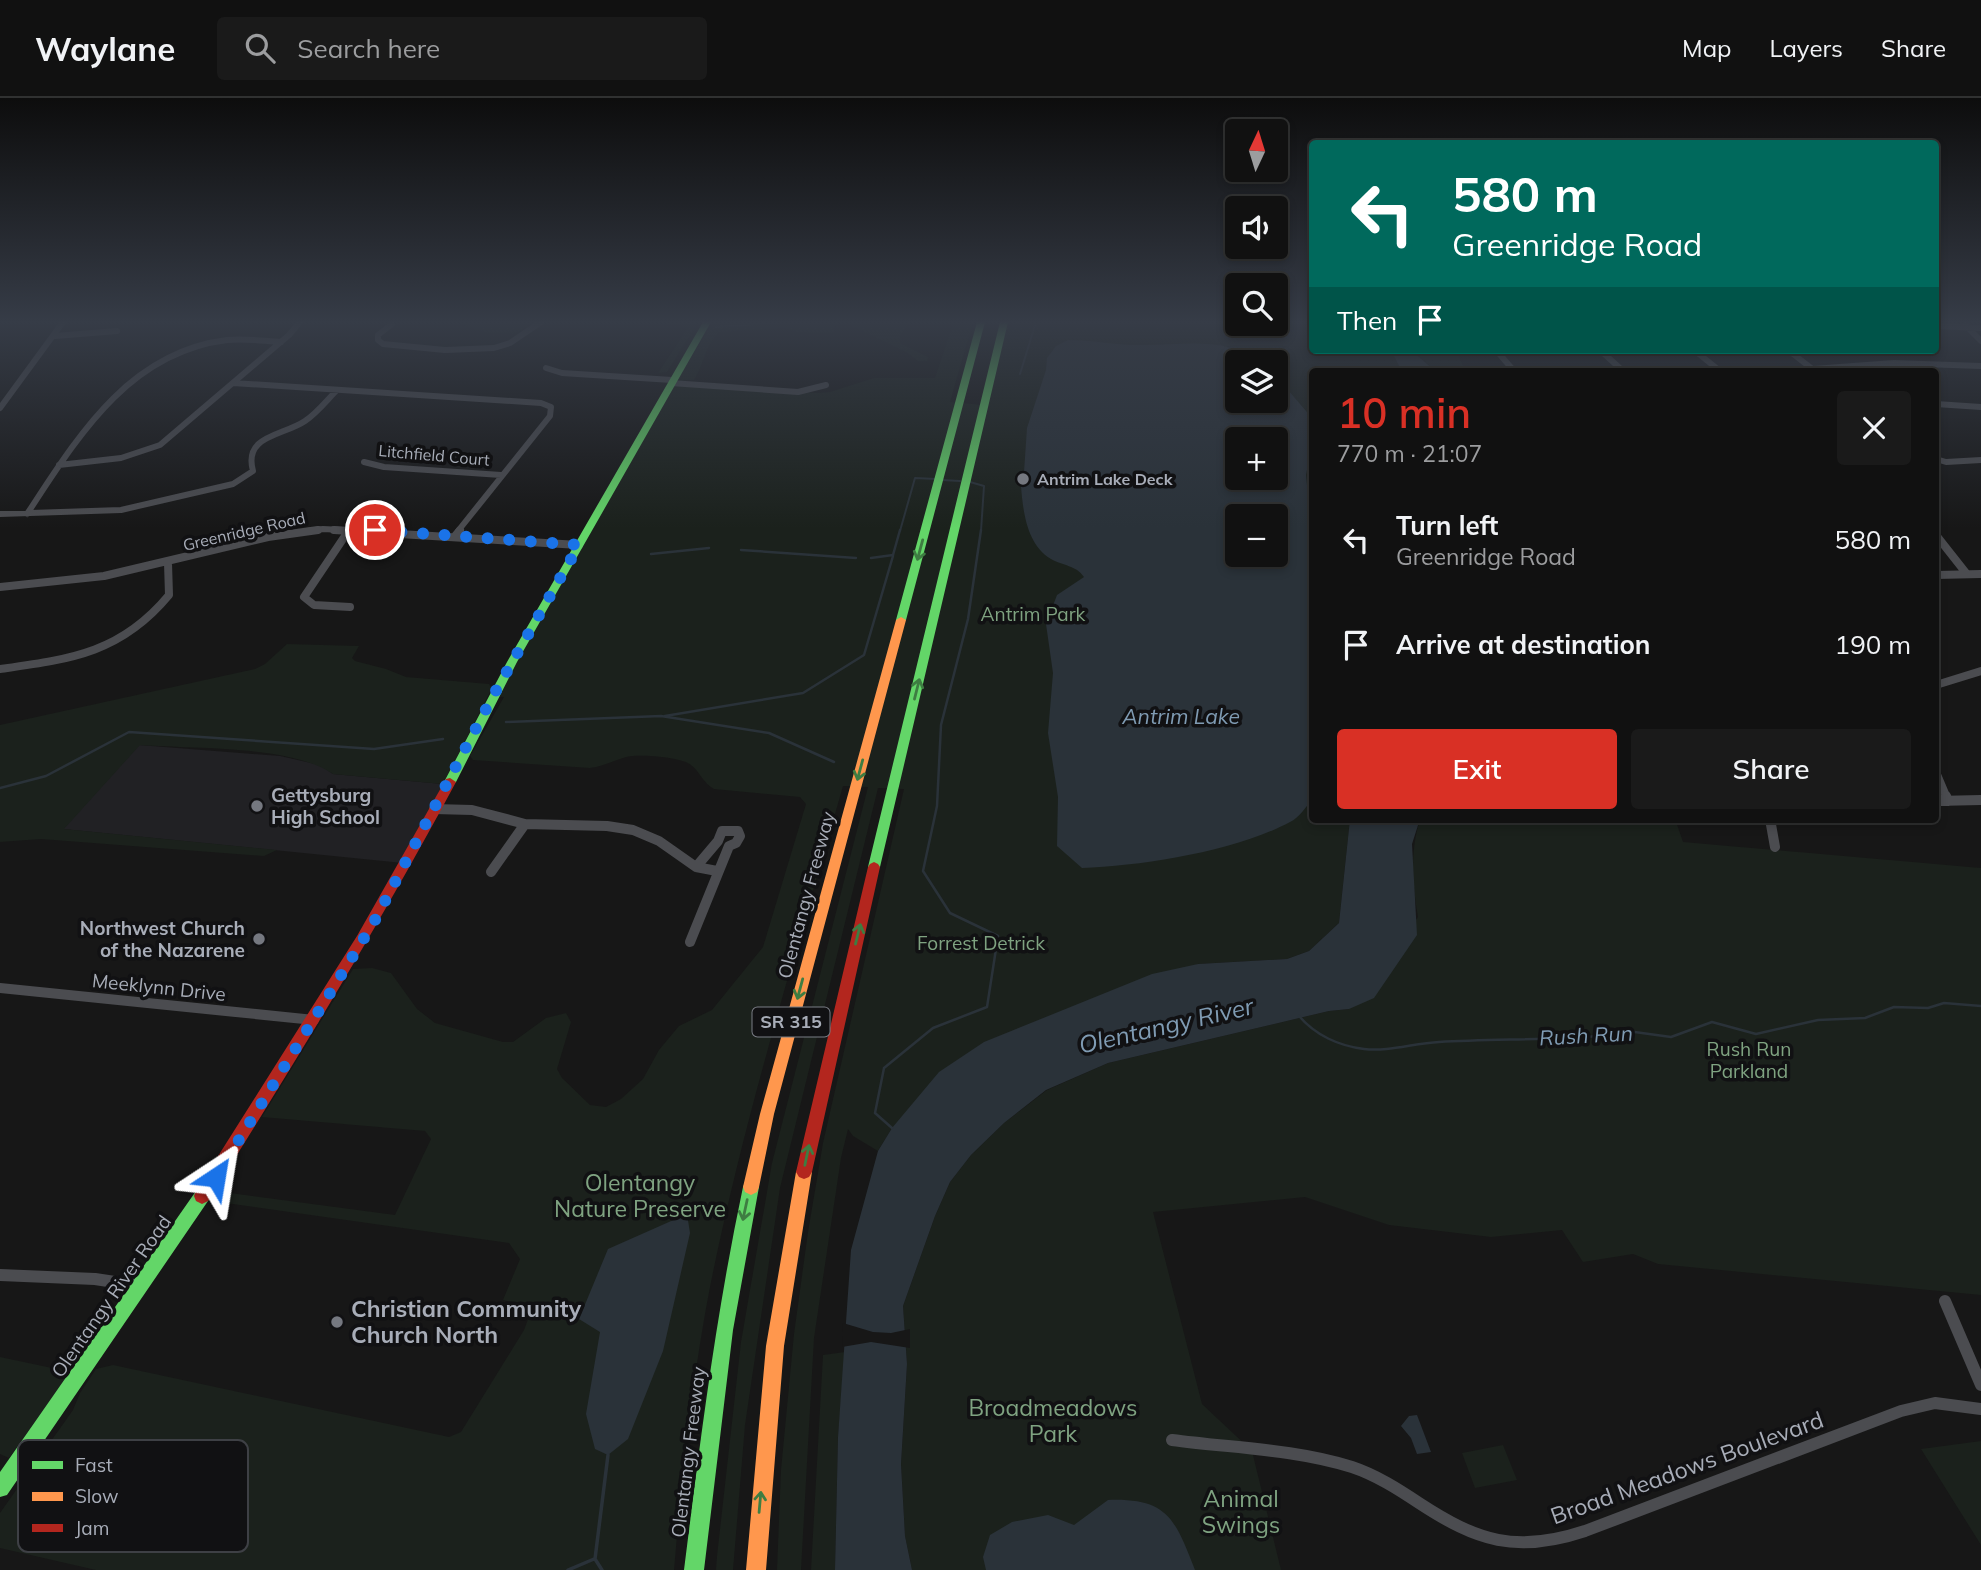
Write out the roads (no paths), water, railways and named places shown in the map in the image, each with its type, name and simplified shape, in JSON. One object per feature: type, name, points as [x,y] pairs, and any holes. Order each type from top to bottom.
[{"type":"main road","name":"Olentangy River Road","points":[[34,1440],[216,1177],[380,911],[493,696],[667,391]]},
{"type":"main road","name":"Olentangy Freeway","points":[[694,1570],[720,1346],[746,1204],[776,1079],[963,391]]},
{"type":"main road","name":"SR 315","points":[[757,1570],[775,1346],[796,1207],[833,1036],[988,391]]},
{"type":"main road","name":"Olentangy River Road","points":[[0,1488],[18,1462]]},
{"type":"street","points":[[0,408],[13,391]]},
{"type":"street","points":[[27,514],[59,465],[99,411],[118,391]]},
{"type":"street","points":[[59,465],[121,458],[149,450],[170,438],[224,391]]},
{"type":"street","points":[[0,514],[121,510],[233,484],[253,471],[249,457],[252,450],[264,440],[305,421],[336,391]]},
{"type":"street","points":[[348,391],[541,403],[551,407],[550,415],[456,536]]},
{"type":"street","points":[[782,391],[803,391]]},
{"type":"street","points":[[1939,404],[1981,407]]},
{"type":"street","points":[[1939,460],[1981,460]]},
{"type":"street","points":[[1939,464],[1945,461]]},
{"type":"street","name":"Litchfield Court","points":[[364,462],[384,467],[501,475]]},
{"type":"street","points":[[349,528],[304,597],[314,605],[350,607]]},
{"type":"street","name":"Greenridge Road","points":[[0,587],[83,580],[168,563],[280,535],[323,529],[349,528],[579,545]]},
{"type":"street","points":[[1939,539],[1966,573]]},
{"type":"street","points":[[0,669],[85,656],[112,645],[136,628],[169,595],[168,563]]},
{"type":"street","points":[[1939,575],[1981,574]]},
{"type":"street","points":[[1939,684],[1981,671]]},
{"type":"street","points":[[1939,779],[1948,801]]},
{"type":"street","points":[[1939,801],[1981,800]]},
{"type":"street","points":[[434,810],[472,810],[524,824],[607,826],[633,830],[659,841],[696,867],[717,871]]},
{"type":"street","points":[[1771,823],[1775,847]]},
{"type":"street","points":[[491,872],[524,824]]},
{"type":"street","points":[[690,943],[717,871],[729,846],[736,843],[740,836],[734,829],[722,831],[718,841],[696,867]]},
{"type":"street","name":"Meeklynn Drive","points":[[0,988],[314,1020]]},
{"type":"street","points":[[0,1275],[95,1279],[141,1286]]},
{"type":"street","points":[[1945,1301],[1981,1385]]},
{"type":"street","name":"Broad Meadows Boulevard","points":[[1172,1440],[1341,1464],[1385,1480],[1416,1502],[1467,1531],[1492,1540],[1516,1544],[1550,1542],[1664,1502],[1901,1411],[1936,1404],[1981,1409]]},
{"type":"water","name":"Antrim Lake","points":[[1039,391],[1225,391],[1225,413],[1288,413],[1289,391],[1309,414],[1309,460],[1306,475],[1309,505],[1309,803],[1296,818],[1268,832],[1217,849],[1133,864],[1082,868],[1057,846],[1058,797],[1048,733],[1053,673],[1046,624],[1057,595],[1084,577],[1073,568],[1043,553],[1031,537],[1021,486],[1026,485],[1027,473],[1024,472],[1027,428]]},
{"type":"water","name":"Olentangy River","points":[[1350,823],[1419,823],[1412,844],[1417,935],[1374,998],[1349,1009],[1329,1011],[1108,1063],[1046,1090],[1004,1123],[971,1155],[950,1182],[903,1306],[907,1364],[901,1464],[905,1536],[912,1570],[835,1570],[838,1437],[851,1250],[878,1151],[892,1128],[939,1072],[984,1042],[1152,974],[1198,964],[1287,959],[1309,951],[1339,923]]},
{"type":"water","points":[[687,1214],[690,1233],[663,1351],[628,1439],[608,1455],[595,1449],[586,1414],[600,1332],[579,1319],[608,1249]]},
{"type":"water","points":[[1417,1415],[1431,1452],[1417,1454],[1411,1438],[1401,1426],[1409,1416]]},
{"type":"water","points":[[1108,1500],[1144,1503],[1167,1515],[1175,1525],[1195,1570],[986,1570],[983,1557],[990,1535],[1012,1522],[1048,1515],[1074,1525]]},
{"type":"waterway","points":[[900,531],[915,478],[936,479]]},
{"type":"waterway","points":[[942,480],[960,481]]},
{"type":"waterway","points":[[970,482],[984,486],[981,531]]},
{"type":"waterway","points":[[871,558],[893,555],[900,530]]},
{"type":"waterway","points":[[892,1128],[875,1113],[884,1068],[933,1028],[987,1007],[998,936],[950,913],[923,871],[937,806],[941,725],[968,619],[981,530]]},
{"type":"waterway","points":[[651,554],[709,548]]},
{"type":"waterway","points":[[741,550],[856,558]]},
{"type":"waterway","points":[[665,716],[803,693],[864,655],[893,556]]},
{"type":"waterway","points":[[506,722],[661,716],[769,733],[834,762]]},
{"type":"waterway","points":[[0,788],[46,776],[129,732],[374,749],[443,739]]},
{"type":"waterway","name":"Rush Run","points":[[1299,1016],[1312,1029],[1328,1038],[1355,1048],[1373,1050],[1439,1042],[1599,1036],[1620,1030],[1671,1037],[1712,1022],[1756,1034],[1818,1020],[1865,1018],[1894,1007],[1928,1008],[1944,1003],[1981,1006]]},
{"type":"waterway","points":[[602,1570],[595,1559],[608,1455]]},
{"type":"waterway","points":[[568,1570],[594,1559]]},
{"type":"place","name":"Antrim Lake Deck","points":[[1023,479]]},
{"type":"place","name":"Gettysburg High School","points":[[257,806]]},
{"type":"place","name":"Northwest Church of the Nazarene","points":[[259,939]]},
{"type":"place","name":"Christian Community Church North","points":[[337,1322]]},
{"type":"park label","name":"Antrim Park","points":[[1033,614]]},
{"type":"park label","name":"Forrest Detrick","points":[[981,943]]},
{"type":"park label","name":"Rush Run Parkland","points":[[1749,1060]]},
{"type":"park label","name":"Olentangy Nature Preserve","points":[[640,1196]]},
{"type":"park label","name":"Broadmeadows Park","points":[[1053,1421]]},
{"type":"park label","name":"Animal Swings","points":[[1241,1512]]}]
